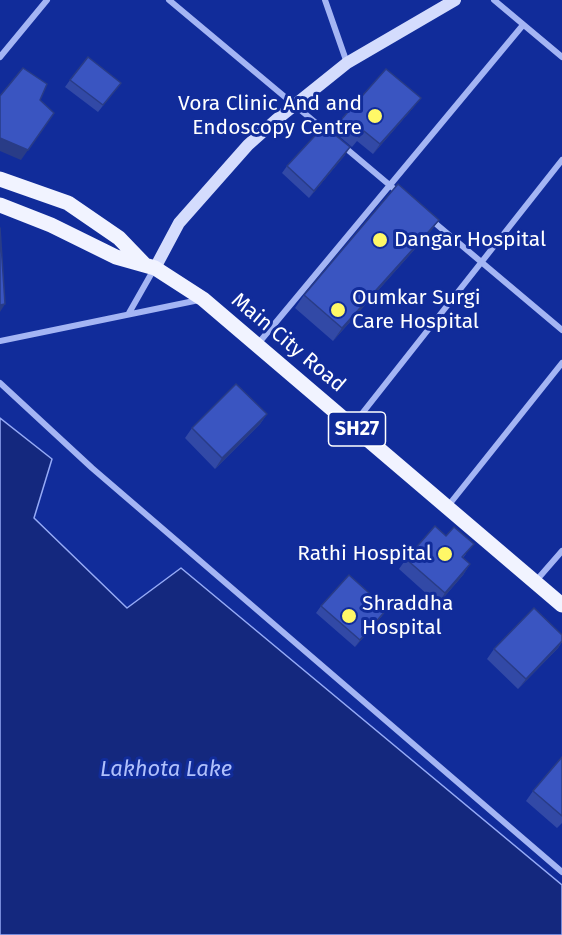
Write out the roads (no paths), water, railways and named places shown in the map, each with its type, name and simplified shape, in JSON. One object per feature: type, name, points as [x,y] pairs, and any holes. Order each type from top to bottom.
[{"type":"main road","points":[[149,266],[179,224],[248,145],[294,104],[347,63],[455,0]]},
{"type":"main road","name":"Main City Road","points":[[0,179],[68,203],[119,238],[149,266],[203,299],[353,425],[446,509],[562,605]]},
{"type":"main road","name":"Main City Road","points":[[0,205],[51,225],[116,257],[149,266]]},
{"type":"street","points":[[0,57],[47,0]]},
{"type":"street","points":[[168,0],[405,198]]},
{"type":"street","points":[[325,0],[347,63]]},
{"type":"street","points":[[494,0],[562,57]]},
{"type":"street","points":[[257,345],[388,184],[523,25]]},
{"type":"street","points":[[353,425],[562,160]]},
{"type":"street","points":[[422,212],[562,330]]},
{"type":"street","points":[[129,313],[149,266]]},
{"type":"street","points":[[0,340],[203,299]]},
{"type":"street","points":[[446,509],[562,363]]},
{"type":"street","points":[[0,383],[92,468],[562,872]]},
{"type":"street","points":[[535,583],[562,551]]},
{"type":"water","name":"Lakhota Lake","points":[[0,418],[52,459],[34,518],[127,608],[181,568],[562,885],[562,935],[0,935]]},
{"type":"place","name":"Vora Clinic And and Endoscopy Centre","points":[[375,116]]},
{"type":"place","name":"Dangar Hospital","points":[[380,240]]},
{"type":"place","name":"Oumkar Surgi Care Hospital","points":[[338,310]]},
{"type":"place","name":"Rathi Hospital","points":[[445,554]]},
{"type":"place","name":"Shraddha Hospital","points":[[349,616]]}]
